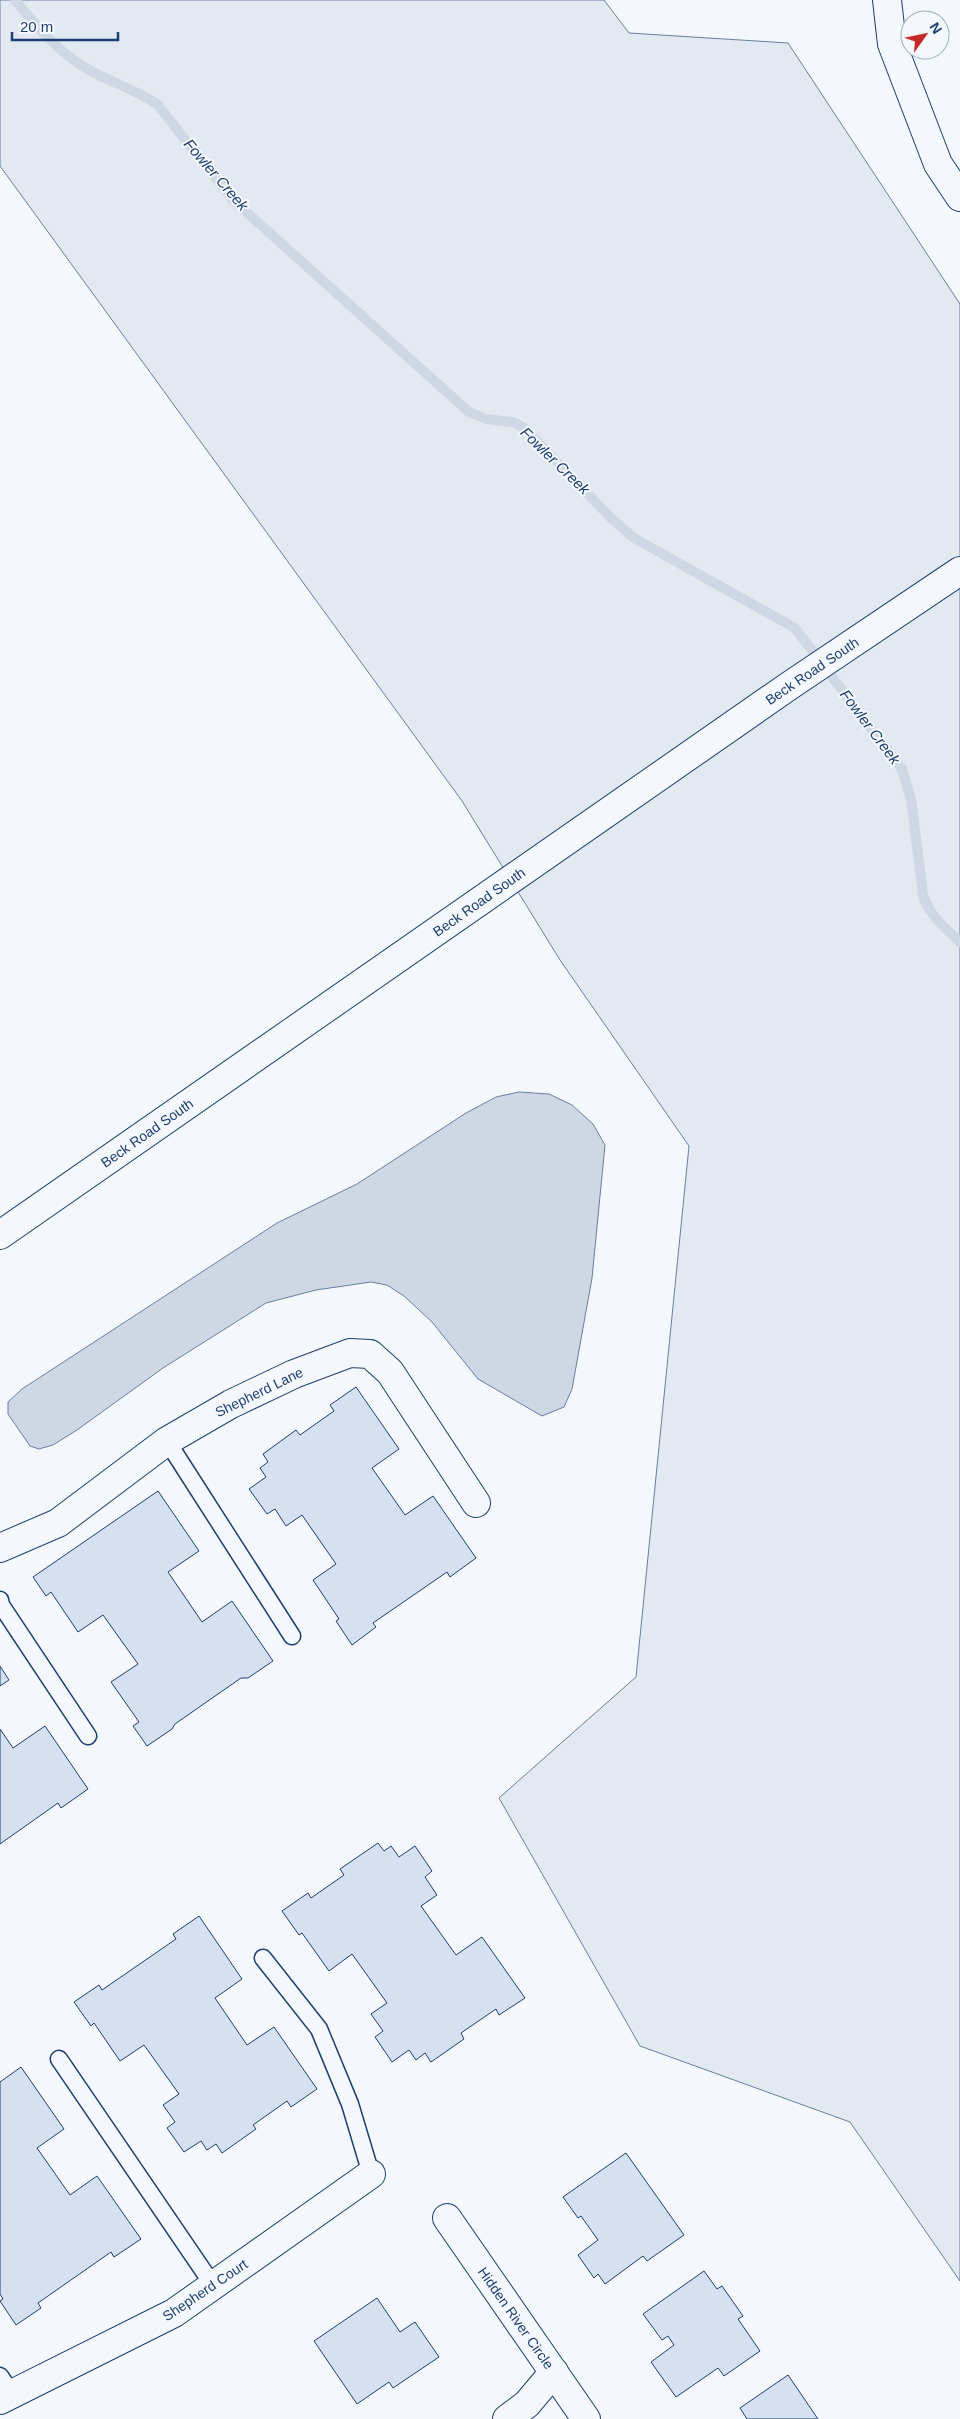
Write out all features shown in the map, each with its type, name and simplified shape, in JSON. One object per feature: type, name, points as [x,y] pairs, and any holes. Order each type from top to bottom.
[{"type":"street","points":[[887,0],[892,44],[938,164],[960,197]]},
{"type":"street","name":"Beck Road South","points":[[0,1235],[789,686],[960,571]]},
{"type":"street","name":"Shepherd Lane","points":[[0,1548],[58,1523],[166,1441],[231,1404],[294,1374],[350,1353],[370,1354],[390,1372],[476,1503]]},
{"type":"street","name":"Shepherd Court","points":[[4,2390],[174,2312],[371,2174]]},
{"type":"street","name":"Hidden River Circle","points":[[446,2218],[586,2419]]},
{"type":"street","points":[[507,2419],[527,2404],[554,2372]]},
{"type":"lane","points":[[166,1441],[292,1636]]},
{"type":"lane","points":[[0,1600],[1,1605],[88,1736]]},
{"type":"lane","points":[[263,1958],[319,2029],[350,2104],[371,2174]]},
{"type":"lane","points":[[59,2059],[213,2285]]},
{"type":"shaded area","points":[[0,0],[604,0],[629,33],[788,43],[960,304],[960,2281],[850,2122],[640,2046],[499,1798],[636,1677],[689,1146],[560,960],[462,801],[0,166]]},
{"type":"shaded area","points":[[519,1092],[549,1094],[572,1105],[593,1124],[605,1145],[592,1278],[572,1389],[564,1407],[542,1416],[478,1379],[432,1322],[404,1296],[387,1285],[371,1282],[316,1290],[266,1303],[163,1368],[53,1445],[39,1449],[30,1446],[8,1414],[8,1402],[22,1389],[277,1223],[357,1184],[466,1113],[496,1097]]},
{"type":"building","points":[[356,1387],[399,1449],[372,1468],[405,1515],[433,1496],[476,1558],[450,1577],[447,1572],[373,1623],[376,1627],[352,1645],[336,1621],[339,1619],[313,1580],[336,1564],[302,1515],[286,1526],[275,1509],[267,1514],[249,1489],[266,1477],[260,1468],[268,1462],[263,1454],[296,1430],[300,1435],[334,1411],[330,1405]]},
{"type":"building","points":[[158,1491],[199,1551],[168,1572],[202,1622],[232,1601],[273,1661],[248,1678],[241,1678],[147,1746],[133,1726],[139,1722],[111,1682],[138,1664],[103,1615],[78,1632],[51,1592],[46,1596],[33,1577]]},
{"type":"building","points":[[0,1666],[9,1680],[0,1686]]},
{"type":"building","points":[[45,1726],[88,1789],[61,1808],[58,1803],[0,1844],[0,1729],[13,1748]]},
{"type":"building","points":[[378,1843],[384,1851],[391,1846],[399,1857],[415,1846],[432,1871],[425,1877],[437,1895],[421,1906],[456,1955],[482,1937],[525,1998],[499,2015],[496,2009],[461,2033],[464,2039],[431,2062],[425,2053],[416,2060],[409,2050],[392,2062],[375,2037],[383,2031],[371,2014],[387,2003],[352,1954],[329,1971],[302,1933],[299,1935],[282,1911],[308,1893],[311,1898],[344,1875],[340,1869]]},
{"type":"building","points":[[199,1916],[242,1979],[215,1998],[247,2045],[274,2027],[317,2089],[291,2107],[287,2101],[253,2125],[256,2129],[222,2153],[216,2144],[207,2150],[201,2141],[184,2152],[167,2128],[175,2122],[163,2105],[179,2094],[144,2045],[120,2061],[94,2023],[91,2026],[74,2002],[99,1985],[102,1990],[176,1939],[173,1934]]},
{"type":"building","points":[[21,2067],[64,2129],[37,2148],[70,2195],[97,2176],[141,2239],[114,2257],[111,2252],[38,2303],[41,2308],[16,2325],[0,2301],[3,2299],[0,2294],[0,2082]]},
{"type":"building","points":[[626,2153],[684,2235],[647,2261],[643,2256],[605,2284],[598,2274],[594,2278],[578,2255],[598,2240],[581,2216],[578,2218],[563,2197]]},
{"type":"building","points":[[704,2271],[717,2289],[722,2286],[743,2316],[738,2319],[760,2351],[724,2376],[718,2368],[676,2397],[651,2362],[674,2345],[668,2336],[662,2340],[643,2314]]},
{"type":"building","points":[[377,2298],[400,2332],[415,2322],[439,2357],[393,2388],[389,2382],[357,2404],[314,2341]]},
{"type":"building","points":[[788,2375],[818,2419],[747,2419],[740,2408]]},
{"type":"waterway","name":"Fowler Creek","points":[[15,0],[40,30],[69,57],[91,71],[157,104],[233,200],[469,412],[486,419],[513,422],[524,428],[611,518],[634,538],[795,628],[902,769],[911,799],[923,895],[933,915],[960,942]]}]
